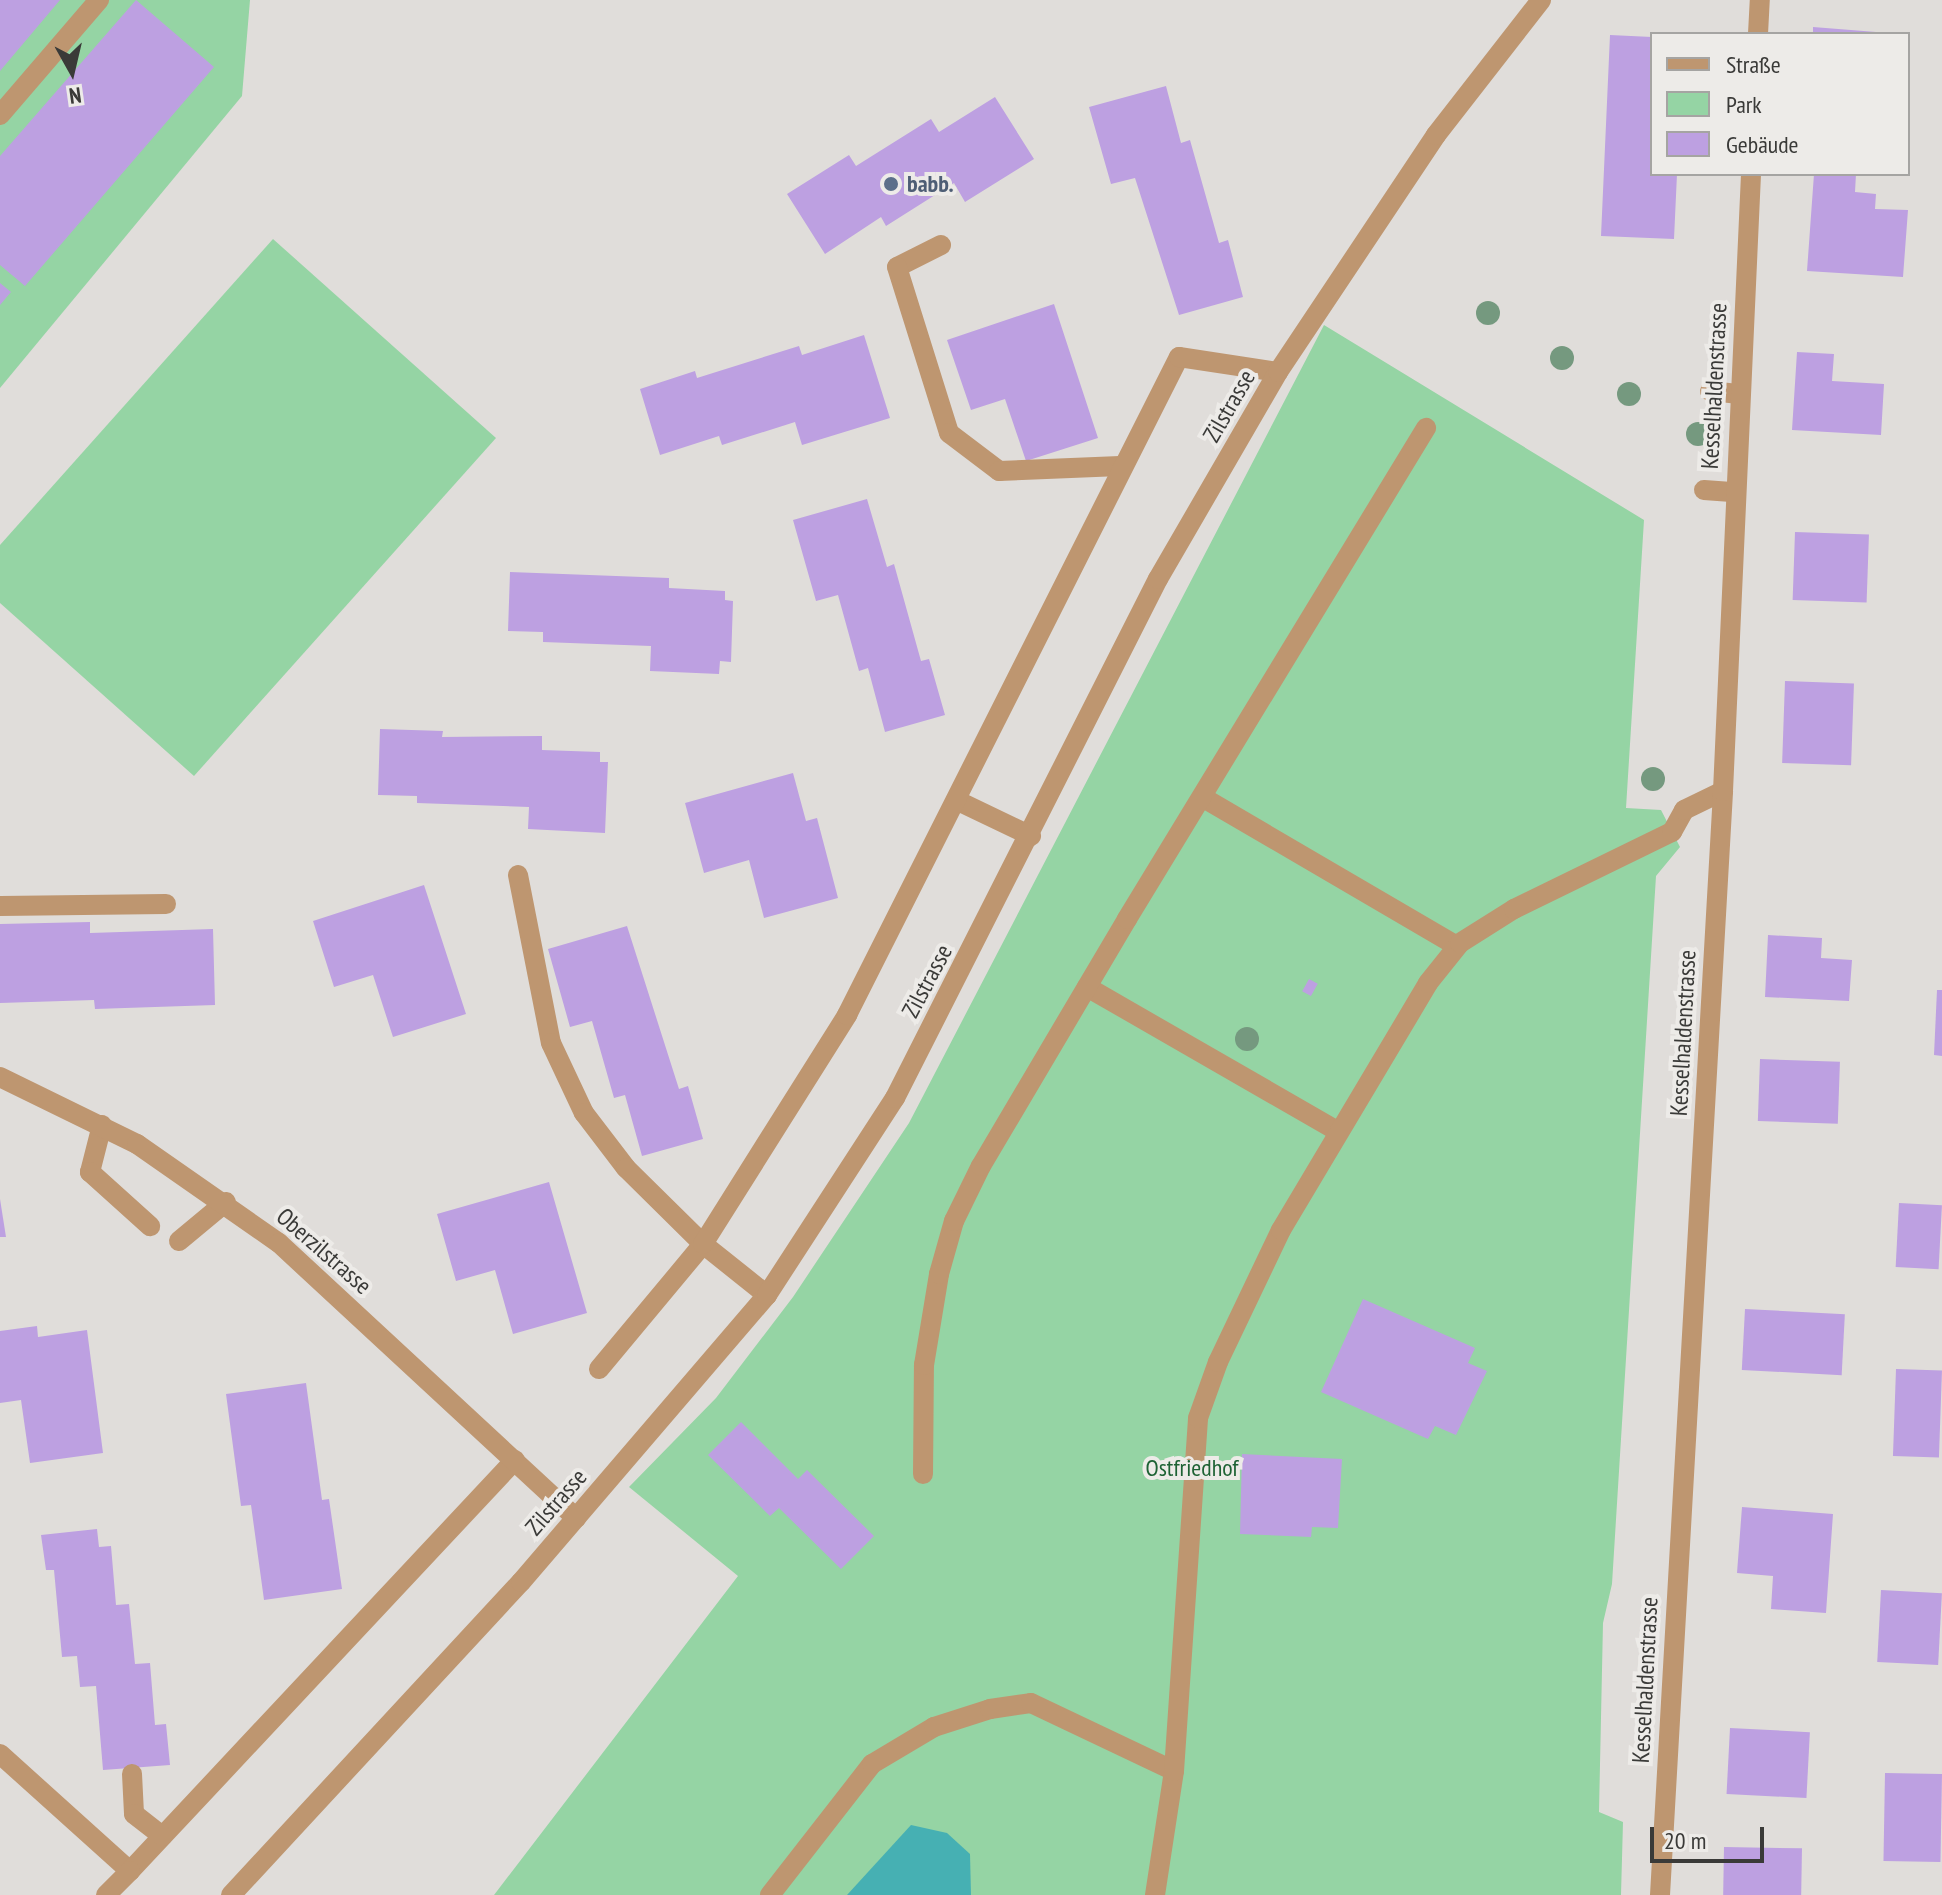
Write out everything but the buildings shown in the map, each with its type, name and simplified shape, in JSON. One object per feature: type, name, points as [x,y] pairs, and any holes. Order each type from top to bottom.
[{"type":"street","points":[[0,115],[99,0]]},
{"type":"street","name":"Zilstrasse","points":[[231,1895],[576,1518],[767,1295],[895,1098],[1031,836],[1158,579],[1278,372],[1436,135],[1541,0]]},
{"type":"street","points":[[1758,32],[1760,0]]},
{"type":"street","name":"Kesselhaldenstrasse","points":[[1660,1895],[1723,791],[1751,176]]},
{"type":"street","points":[[941,245],[897,267],[949,433],[999,471],[1120,466]]},
{"type":"street","points":[[599,1369],[703,1244],[847,1015],[958,801],[1120,466],[1179,357],[1278,372]]},
{"type":"street","points":[[1710,391],[1740,394]]},
{"type":"street","points":[[923,1474],[924,1365],[939,1274],[954,1221],[1087,987],[1426,428]]},
{"type":"street","points":[[1704,490],[1735,492]]},
{"type":"street","points":[[1155,1895],[1174,1771],[1198,1418],[1218,1362],[1279,1234],[1337,1131],[1428,983],[1457,946],[1514,909],[1672,832],[1684,810],[1723,791]]},
{"type":"street","points":[[1202,797],[1457,946]]},
{"type":"street","points":[[958,801],[1031,836]]},
{"type":"street","points":[[518,875],[551,1043],[584,1113],[626,1168],[703,1244],[767,1295]]},
{"type":"street","points":[[0,906],[166,904]]},
{"type":"street","points":[[1087,987],[1337,1131]]},
{"type":"street","name":"Oberzilstrasse","points":[[0,1077],[102,1125],[226,1202],[279,1243],[576,1518]]},
{"type":"street","points":[[102,1125],[90,1172],[150,1226]]},
{"type":"street","points":[[179,1241],[226,1202]]},
{"type":"street","points":[[106,1895],[515,1460]]},
{"type":"street","points":[[770,1895],[872,1764],[923,1732],[990,1709],[1031,1703],[1174,1771]]},
{"type":"street","points":[[0,1754],[130,1871]]},
{"type":"street","points":[[132,1774],[134,1814],[162,1836]]},
{"type":"green space","points":[[0,0],[250,0],[242,96],[0,388]]},
{"type":"green space","points":[[273,239],[496,438],[194,776],[0,603],[0,545]]},
{"type":"green space","name":"Ostfriedhof","points":[[1324,325],[1644,520],[1626,808],[1661,810],[1680,847],[1656,876],[1612,1584],[1603,1623],[1599,1812],[1623,1822],[1621,1895],[494,1895],[738,1576],[629,1487],[716,1398],[793,1297],[909,1123]]},
{"type":"water","points":[[911,1825],[947,1833],[970,1854],[971,1895],[847,1895]]},
{"type":"place","name":"babb.","points":[[891,184]]}]
